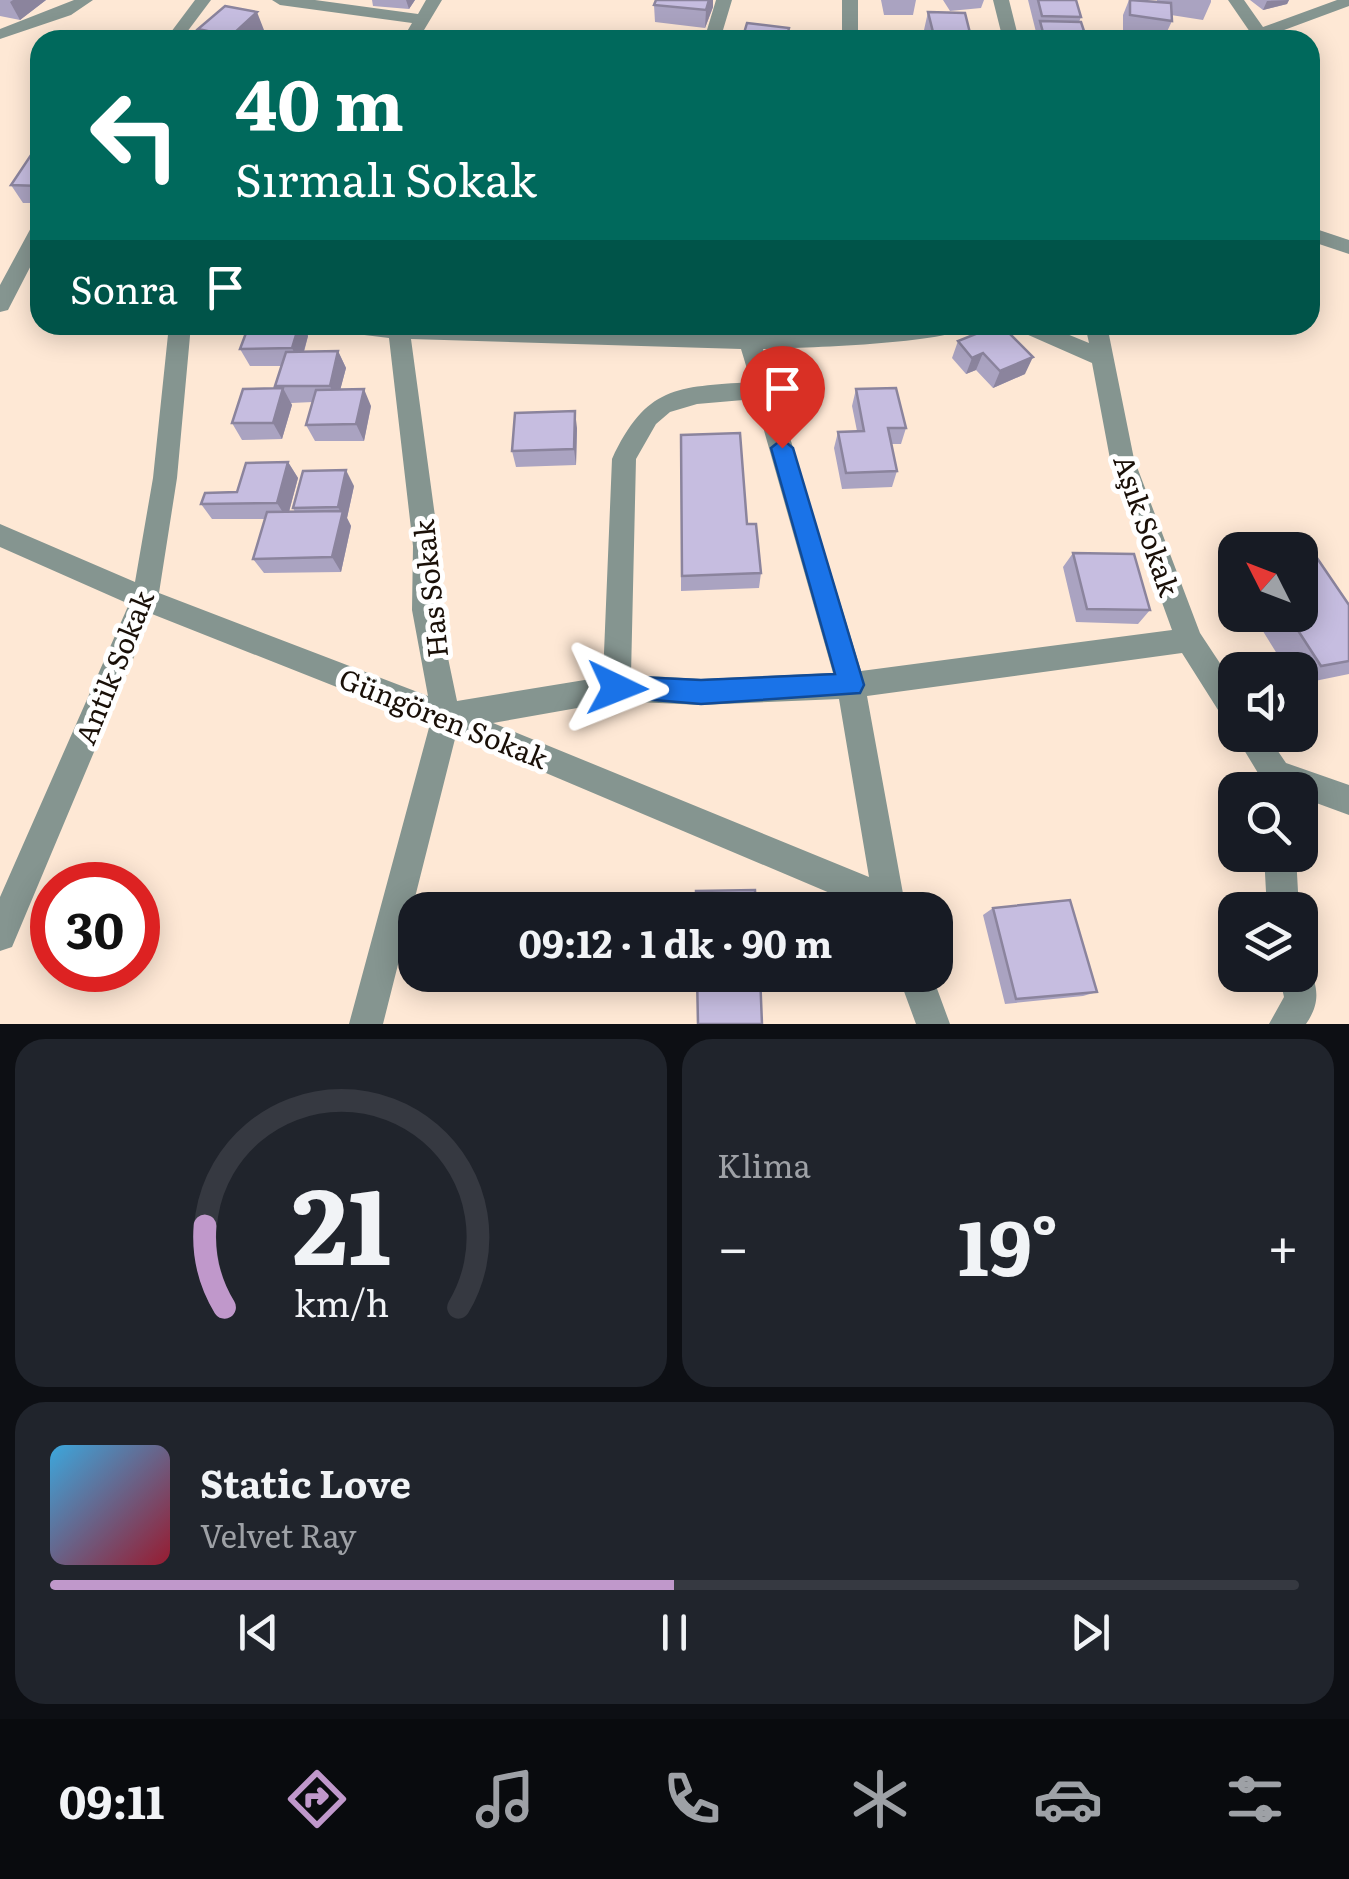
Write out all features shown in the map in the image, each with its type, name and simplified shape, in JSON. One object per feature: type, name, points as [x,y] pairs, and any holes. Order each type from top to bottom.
[{"type":"street","points":[[4,35],[84,0]]},
{"type":"street","points":[[180,30],[202,0]]},
{"type":"street","points":[[280,0],[422,20]]},
{"type":"street","points":[[416,30],[434,0]]},
{"type":"street","points":[[715,30],[724,0]]},
{"type":"street","points":[[850,0],[850,30]]},
{"type":"street","points":[[1001,0],[1008,30]]},
{"type":"street","points":[[1236,0],[1248,30]]},
{"type":"street","points":[[1267,30],[1349,1]]},
{"type":"street","points":[[1320,237],[1349,246]]},
{"type":"street","points":[[0,305],[30,249]]},
{"type":"street","name":"Antik Sokak","points":[[0,935],[145,599],[165,478],[179,335]]},
{"type":"street","name":"Has Sokak","points":[[366,1024],[446,716],[426,610],[426,546],[399,335]]},
{"type":"street","points":[[693,335],[750,342],[830,335]]},
{"type":"street","points":[[1048,335],[1104,359]]},
{"type":"street","name":"Aşık Sokak","points":[[1098,335],[1122,459],[1190,640],[1218,684]]},
{"type":"street","points":[[750,342],[851,685],[886,892]]},
{"type":"street","points":[[617,688],[624,460],[636,426],[682,396],[764,390]]},
{"type":"street","name":"Güngören Sokak","points":[[0,535],[145,599],[446,716],[858,892]]},
{"type":"street","points":[[446,716],[617,688],[701,692],[851,685],[1190,640]]},
{"type":"street","points":[[1318,792],[1349,800]]},
{"type":"street","points":[[921,992],[933,1024]]},
{"type":"street","points":[[1286,1024],[1302,1000],[1300,992]]},
{"type":"building","points":[[656,0],[709,0],[706,10],[654,5]]},
{"type":"building","points":[[1038,0],[1076,0],[1081,17],[1042,16]]},
{"type":"building","points":[[1130,0],[1171,3],[1172,21],[1130,15]]},
{"type":"building","points":[[225,6],[257,12],[238,30],[198,29]]},
{"type":"building","points":[[928,12],[965,13],[969,30],[932,30]]},
{"type":"building","points":[[1040,21],[1081,22],[1084,30],[1042,30]]},
{"type":"building","points":[[747,23],[789,28],[788,30],[745,30]]},
{"type":"building","points":[[30,156],[30,186],[11,185]]},
{"type":"building","points":[[245,335],[296,335],[292,348],[240,349]]},
{"type":"building","points":[[973,335],[1011,335],[1033,357],[1000,371],[983,353],[972,358],[958,341]]},
{"type":"building","points":[[338,351],[330,386],[275,386],[286,352]]},
{"type":"building","points":[[283,388],[273,423],[232,423],[243,389]]},
{"type":"building","points":[[896,388],[906,428],[888,428],[897,471],[846,473],[838,432],[864,431],[856,389]]},
{"type":"building","points":[[364,389],[356,424],[306,425],[316,390]]},
{"type":"building","points":[[575,411],[574,449],[512,451],[515,413]]},
{"type":"building","points":[[740,433],[747,524],[756,524],[761,573],[682,576],[681,435]]},
{"type":"building","points":[[288,462],[277,503],[201,504],[205,493],[237,492],[246,463]]},
{"type":"building","points":[[346,470],[338,507],[293,508],[303,471]]},
{"type":"building","points":[[343,511],[332,557],[253,559],[267,512]]},
{"type":"building","points":[[1073,553],[1134,554],[1150,610],[1087,609]]},
{"type":"building","points":[[1318,559],[1349,605],[1349,661],[1321,666],[1318,652],[1312,652],[1299,632],[1318,632]]},
{"type":"building","points":[[755,890],[755,892],[696,892]]},
{"type":"building","points":[[1070,900],[1097,992],[1016,999],[993,908]]},
{"type":"building","points":[[697,992],[761,992],[762,1024],[698,1024]]},
{"type":"route","points":[[617,688],[701,692],[851,685],[782,448]]}]
